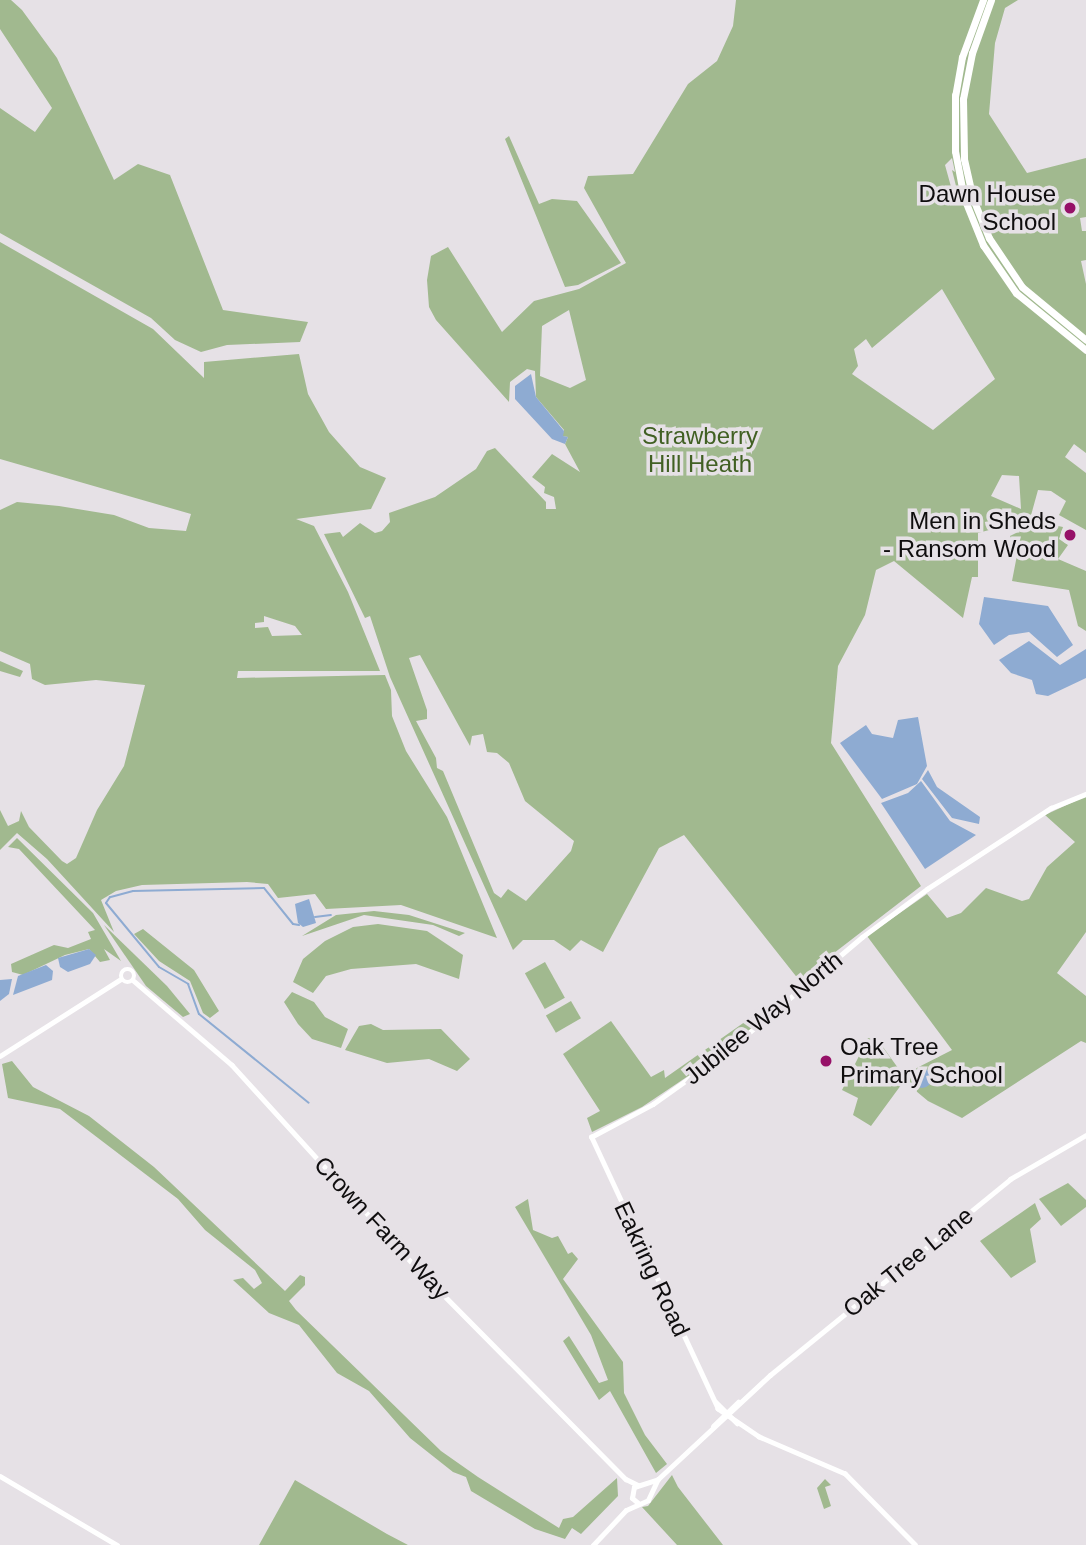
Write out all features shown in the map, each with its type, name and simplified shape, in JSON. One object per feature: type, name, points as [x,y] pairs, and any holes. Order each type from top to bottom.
[{"type":"highway","points":[[982,0],[962,57],[954,104],[956,163],[964,198],[983,245],[1016,293],[1040,317],[1086,350]]},
{"type":"highway","points":[[991,0],[972,52],[963,99],[964,159],[973,199],[989,238],[1010,272],[1049,313],[1086,340]]},
{"type":"main road","name":"Oak Tree Lane","points":[[725,1413],[1010,1179],[1086,1135]]},
{"type":"main road","points":[[593,1545],[626,1510],[646,1501],[658,1479],[725,1413]]},
{"type":"main road","points":[[626,1510],[632,1494],[641,1485],[658,1479]]},
{"type":"main road","points":[[641,1485],[650,1492]]},
{"type":"main road","points":[[632,1494],[638,1503]]},
{"type":"street","name":"Jubilee Way North","points":[[591,1137],[653,1104],[715,1060],[862,937],[927,889],[1051,808],[1086,794]]},
{"type":"street","points":[[0,1056],[121,979],[134,981],[135,974],[129,968],[122,971],[121,979]]},
{"type":"street","name":"Crown Farm Way","points":[[134,981],[190,1025],[244,1077],[417,1268],[626,1479],[632,1494]]},
{"type":"street","name":"Eakring Road","points":[[591,1137],[716,1401],[725,1413],[738,1424],[781,1448],[845,1474],[915,1545]]},
{"type":"street","points":[[0,1476],[117,1545]]},
{"type":"street","name":"Crown Farm Way","points":[[626,1479],[641,1485]]},
{"type":"green space","points":[[0,0],[11,0],[22,10],[57,58],[114,180],[138,164],[170,175],[223,310],[308,322],[300,342],[227,345],[201,352],[175,340],[151,318],[0,233],[0,108],[35,132],[52,108],[0,29]]},
{"type":"green space","name":"Strawberry Hill Heath","points":[[736,0],[1018,0],[1005,8],[995,43],[989,114],[1027,173],[1086,158],[1086,217],[1080,218],[1082,231],[1086,231],[1086,260],[1081,261],[1086,284],[1086,453],[1074,444],[1065,457],[1086,473],[1086,530],[1059,515],[1066,501],[1051,491],[1038,490],[1030,519],[978,533],[978,577],[972,577],[963,618],[894,561],[876,570],[865,615],[838,666],[831,743],[921,886],[799,980],[684,835],[659,848],[603,952],[581,940],[570,951],[554,940],[523,940],[513,950],[390,677],[370,616],[365,618],[324,534],[340,532],[343,537],[360,523],[375,533],[382,531],[390,522],[389,513],[435,497],[476,469],[487,451],[495,448],[546,502],[546,509],[556,509],[554,497],[544,493],[545,487],[532,477],[552,454],[580,472],[565,444],[568,437],[562,436],[564,430],[536,397],[535,371],[527,369],[510,382],[509,402],[436,320],[429,307],[427,280],[431,256],[448,247],[502,332],[534,301],[579,289],[626,263],[584,188],[588,176],[633,174],[688,84],[717,61],[733,26]],"holes":[[[952,158],[959,198],[953,194],[945,165]],[[942,289],[995,379],[933,430],[852,374],[858,366],[854,349],[866,339],[872,348]],[[569,310],[586,380],[570,388],[540,376],[542,326]],[[1002,475],[1019,476],[1021,509],[991,496]],[[420,655],[470,746],[472,736],[483,734],[487,752],[497,753],[509,763],[525,801],[574,841],[571,851],[526,901],[508,889],[501,898],[494,893],[443,771],[437,768],[436,758],[416,721],[427,719],[427,710],[409,658]]]},
{"type":"green space","points":[[509,136],[539,204],[552,199],[577,201],[621,263],[578,285],[565,287],[505,139]]},
{"type":"green space","points":[[0,242],[153,329],[204,378],[204,362],[299,354],[308,394],[329,432],[360,467],[386,478],[371,509],[296,519],[314,526],[348,592],[380,671],[238,671],[237,678],[385,675],[391,690],[392,716],[406,751],[447,817],[497,938],[401,905],[326,909],[315,894],[278,898],[268,884],[247,882],[142,885],[116,891],[101,900],[114,932],[47,859],[17,833],[0,850],[0,810],[8,826],[19,821],[21,811],[29,827],[62,861],[67,864],[76,858],[97,810],[124,766],[145,685],[96,680],[45,685],[32,679],[30,664],[0,651],[0,510],[17,502],[59,506],[114,515],[149,528],[186,531],[191,514],[0,459]],"holes":[[[264,616],[295,626],[302,635],[272,636],[268,627],[255,628],[255,623],[264,622]]]},
{"type":"green space","points":[[1038,522],[1063,527],[1059,539],[1068,545],[1058,559],[1086,571],[1086,631],[1078,626],[1069,590],[1012,581],[1018,550],[1010,536]]},
{"type":"green space","points":[[0,661],[23,671],[20,677],[0,671]]},
{"type":"green space","points":[[1086,796],[1086,932],[1057,973],[1086,996],[1086,1043],[1081,1041],[962,1118],[928,1101],[904,1081],[871,1126],[853,1115],[858,1098],[842,1090],[868,1038],[878,1040],[903,1075],[952,1050],[867,936],[927,894],[947,918],[961,913],[986,888],[1022,901],[1029,899],[1047,867],[1075,842],[1045,815]]},
{"type":"green space","points":[[17,838],[93,913],[121,961],[104,949],[110,960],[100,962],[89,949],[65,955],[23,975],[12,972],[11,964],[54,945],[68,948],[91,939],[88,932],[95,930],[19,849],[8,847]]},
{"type":"green space","points":[[374,911],[409,915],[465,933],[459,936],[433,925],[364,915],[302,936],[336,915]]},
{"type":"green space","points":[[378,924],[427,931],[463,955],[459,979],[416,964],[351,969],[326,976],[313,993],[293,982],[303,959],[325,941],[353,927]]},
{"type":"green space","points":[[104,925],[167,986],[190,1014],[183,1017],[146,986]]},
{"type":"green space","points":[[143,929],[194,970],[219,1011],[210,1018],[203,1013],[190,981],[159,961],[134,934]]},
{"type":"green space","points":[[545,962],[565,998],[545,1009],[525,973]]},
{"type":"green space","points":[[292,992],[314,1002],[325,1017],[348,1029],[341,1048],[312,1039],[298,1024],[284,1002]]},
{"type":"green space","points":[[776,1000],[771,1013],[715,1058],[642,1107],[592,1132],[587,1118],[600,1111],[563,1054],[611,1021],[651,1077],[664,1070],[665,1078]]},
{"type":"green space","points":[[571,1001],[581,1018],[556,1033],[546,1016]]},
{"type":"green space","points":[[371,1024],[383,1030],[441,1029],[470,1059],[457,1071],[429,1059],[387,1063],[345,1050],[359,1026]]},
{"type":"green space","points":[[12,1061],[33,1087],[89,1116],[154,1167],[285,1291],[300,1275],[305,1277],[305,1285],[289,1301],[296,1310],[441,1451],[559,1528],[563,1519],[573,1517],[617,1478],[618,1496],[581,1534],[572,1528],[565,1539],[535,1529],[471,1491],[466,1477],[453,1472],[410,1438],[369,1391],[337,1373],[299,1325],[269,1313],[233,1280],[243,1278],[254,1289],[262,1283],[255,1270],[205,1230],[178,1199],[60,1109],[8,1098],[2,1064]]},
{"type":"green space","points":[[1068,1183],[1086,1200],[1086,1207],[1061,1226],[1039,1199]]},
{"type":"green space","points":[[528,1199],[533,1230],[552,1238],[558,1236],[568,1254],[572,1252],[578,1259],[563,1279],[623,1362],[624,1393],[645,1435],[667,1464],[656,1473],[610,1391],[599,1400],[563,1341],[569,1336],[599,1383],[608,1380],[591,1335],[515,1207]]},
{"type":"green space","points":[[1035,1203],[1041,1219],[1030,1229],[1036,1262],[1011,1278],[980,1241]]},
{"type":"green space","points":[[672,1475],[678,1487],[723,1545],[677,1545],[642,1507],[648,1506]]},
{"type":"green space","points":[[825,1479],[831,1485],[825,1487],[831,1506],[824,1509],[817,1488]]},
{"type":"green space","points":[[295,1480],[387,1534],[408,1545],[259,1545]]},
{"type":"water","points":[[531,374],[536,397],[564,431],[563,436],[568,437],[565,444],[552,439],[515,399],[515,386]]},
{"type":"water","points":[[984,597],[1048,606],[1073,645],[1057,657],[1029,632],[1009,635],[994,645],[979,624]]},
{"type":"water","points":[[1029,641],[1060,665],[1086,649],[1086,678],[1048,696],[1036,694],[1032,680],[1011,673],[999,660]]},
{"type":"water","points":[[918,717],[927,766],[917,784],[882,799],[840,743],[866,725],[872,734],[893,738],[898,720]]},
{"type":"water","points":[[928,770],[937,787],[980,817],[979,824],[952,818],[922,779]]},
{"type":"water","points":[[921,781],[950,821],[976,835],[925,869],[881,803],[908,793]]},
{"type":"water","points":[[309,899],[316,923],[303,927],[298,923],[295,904]]},
{"type":"water","points":[[89,949],[96,955],[90,964],[68,972],[60,967],[58,958]]},
{"type":"water","points":[[46,965],[53,971],[52,980],[13,995],[18,976]]},
{"type":"water","points":[[12,979],[9,994],[0,1001],[0,980]]},
{"type":"water","points":[[922,1068],[929,1071],[932,1078],[929,1085],[922,1088],[915,1085],[912,1078],[915,1071]]},
{"type":"waterway","points":[[299,925],[293,924],[264,888],[133,891],[110,897],[106,903],[159,967],[188,984],[199,1014],[309,1103]]},
{"type":"waterway","points":[[315,917],[331,915]]},
{"type":"place","name":"Dawn House School","points":[[1070,208]]},
{"type":"place","name":"Men in Sheds - Ransom Wood","points":[[1070,535]]},
{"type":"place","name":"Oak Tree Primary School","points":[[826,1061]]}]
